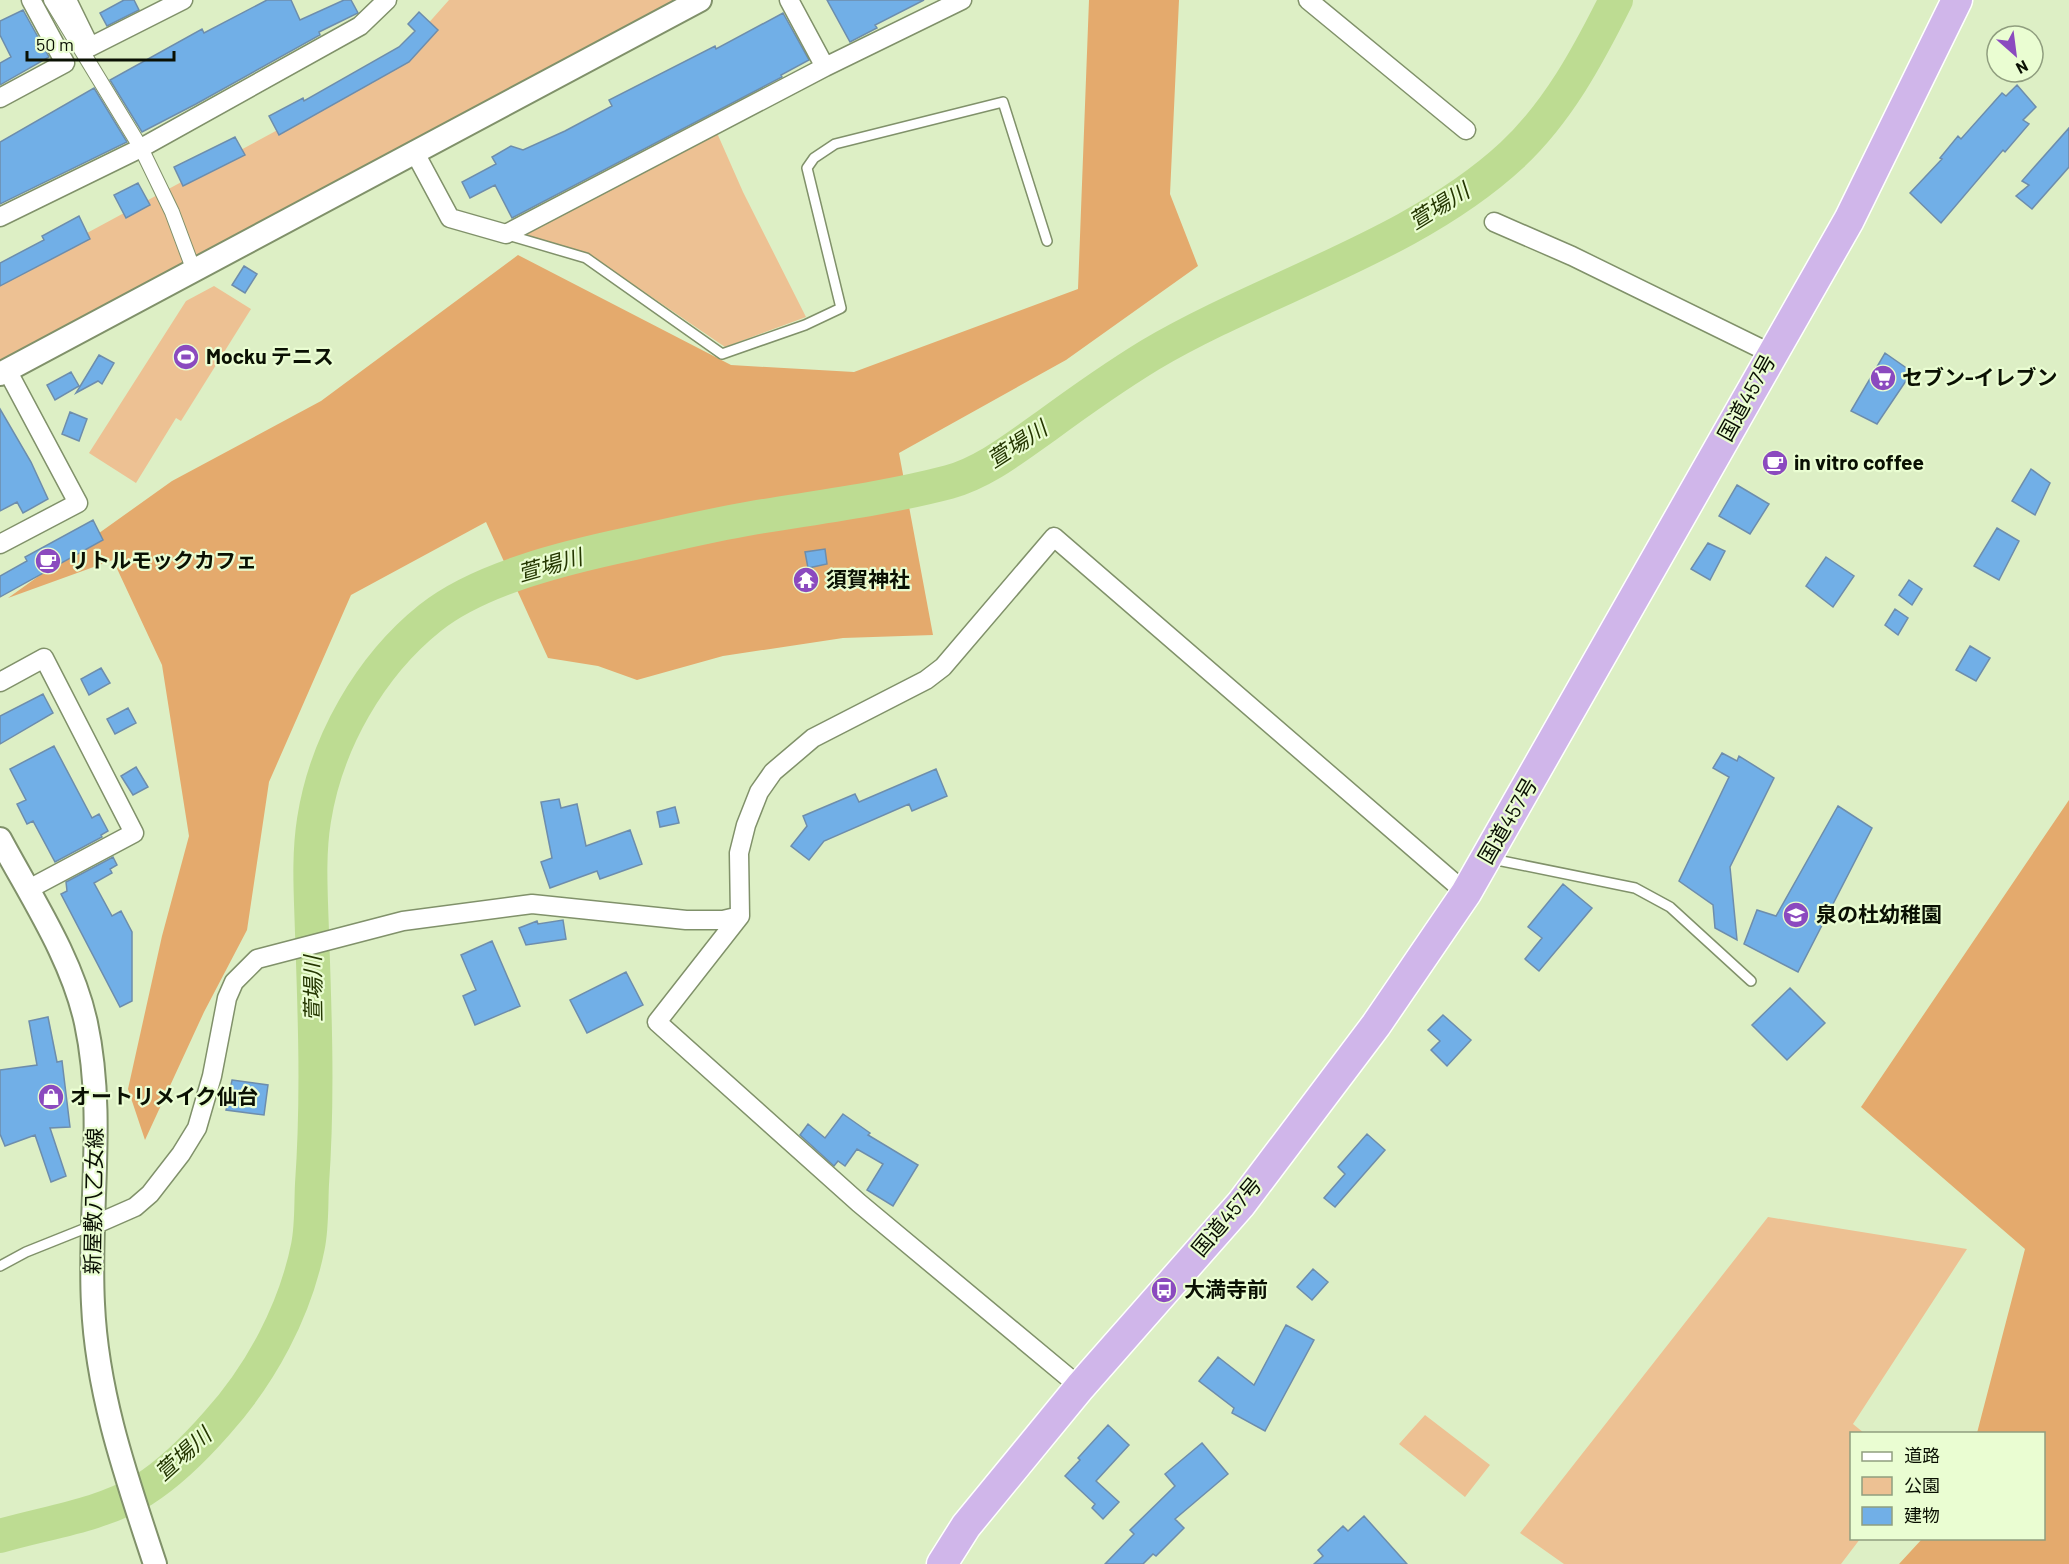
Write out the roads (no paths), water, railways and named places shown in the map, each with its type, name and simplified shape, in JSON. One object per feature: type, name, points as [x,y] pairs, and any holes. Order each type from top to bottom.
[{"type":"highway","name":"国道457号","points":[[942,1564],[966,1526],[1080,1387],[1241,1204],[1376,1025],[1466,893],[1849,220],[1957,0]]},
{"type":"street","points":[[0,98],[65,63],[31,0]]},
{"type":"street","points":[[51,0],[141,148],[172,212],[194,271]]},
{"type":"street","points":[[67,0],[90,47],[183,0]]},
{"type":"street","points":[[0,218],[141,148],[360,26],[387,0]]},
{"type":"street","points":[[0,544],[78,503],[4,372],[700,0]]},
{"type":"street","points":[[789,0],[825,67]]},
{"type":"street","points":[[414,151],[450,218],[506,234],[825,67],[962,0]]},
{"type":"street","points":[[1308,0],[1466,130]]},
{"type":"street","points":[[1494,222],[1572,256],[1772,354]]},
{"type":"street","points":[[1080,1387],[859,1203],[657,1022],[740,916],[740,853],[746,825],[759,792],[773,772],[813,738],[926,680],[943,666],[1054,537],[1466,893]]},
{"type":"street","points":[[0,682],[44,658],[134,833],[27,890]]},
{"type":"street","name":"新屋敷八乙女線","points":[[0,838],[78,992],[87,1024],[96,1109],[92,1302],[99,1372],[114,1438],[155,1564]]},
{"type":"street","points":[[94,1225],[135,1207],[150,1194],[198,1128],[212,1077],[227,998],[234,982],[257,959],[403,921],[532,904],[686,920],[723,920],[740,916]]},
{"type":"lane","points":[[506,234],[586,258],[722,354],[805,325],[841,308],[807,168],[814,159],[835,144],[1003,102],[1047,241]]},
{"type":"lane","points":[[1486,858],[1635,888],[1670,907],[1751,981]]},
{"type":"lane","points":[[0,1266],[26,1252],[94,1225]]},
{"type":"waterway","name":"萱場川","points":[[0,1536],[73,1518],[109,1506],[143,1490],[163,1476],[200,1441],[233,1404],[262,1363],[285,1318],[302,1270],[311,1223],[315,1121],[315,1027],[310,876],[314,820],[320,791],[340,735],[370,683],[408,637],[450,604],[474,591],[499,580],[552,563],[721,524],[925,488],[975,472],[1012,450],[1150,355],[1241,308],[1385,240],[1430,215],[1473,187],[1512,155],[1544,121],[1583,62],[1616,0]]},
{"type":"place","name":"Mocku テニス","points":[[186,357]]},
{"type":"place","name":"セブン-イレブン","points":[[1883,378]]},
{"type":"place","name":"in vitro coffee","points":[[1775,463]]},
{"type":"place","name":"リトルモックカフェ","points":[[48,561]]},
{"type":"place","name":"須賀神社","points":[[806,580]]},
{"type":"place","name":"泉の杜幼稚園","points":[[1796,915]]},
{"type":"place","name":"オートリメイク仙台","points":[[51,1097]]},
{"type":"place","name":"大満寺前","points":[[1164,1290]]}]
